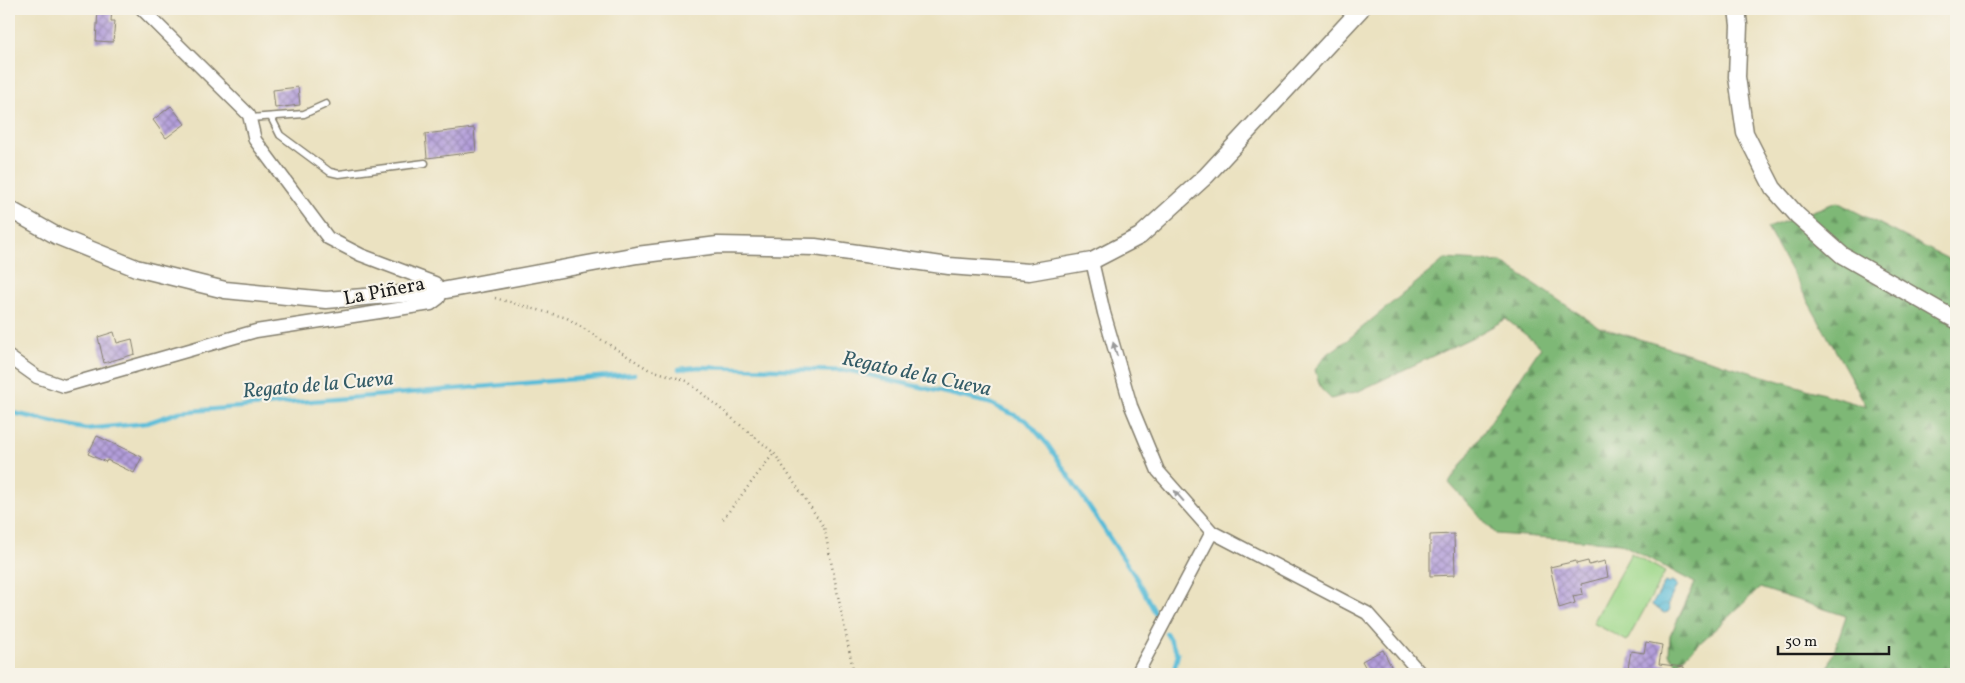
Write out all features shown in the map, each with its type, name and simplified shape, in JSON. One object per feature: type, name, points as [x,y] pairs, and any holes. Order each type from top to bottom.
[{"type":"street","name":"La Piñera","points":[[9,357],[37,377],[64,386],[256,331],[431,304],[439,298],[441,292],[435,283],[361,255],[328,238],[255,140],[249,115],[142,9]]},
{"type":"street","points":[[9,209],[57,236],[136,268],[225,290],[326,300],[441,292],[637,255],[718,245],[815,247],[949,266],[1029,272],[1092,261],[1140,236],[1206,176],[1361,9]]},
{"type":"street","points":[[1737,9],[1739,25],[1737,77],[1746,134],[1773,188],[1797,215],[1842,255],[1956,320]]},
{"type":"street","points":[[1092,261],[1104,313],[1131,406],[1158,471],[1212,532],[1367,613],[1421,674]]},
{"type":"street","points":[[1137,674],[1212,532]]},
{"type":"lane","points":[[250,118],[304,114],[326,104]]},
{"type":"lane","points":[[271,117],[280,135],[330,172],[339,174],[425,163]]},
{"type":"path","points":[[477,286],[484,295],[567,318],[648,369],[687,381],[774,453],[824,527],[854,674]]},
{"type":"path","points":[[723,519],[774,453]]},
{"type":"green space","points":[[1837,202],[1956,263],[1956,674],[1826,674],[1846,616],[1760,588],[1677,664],[1669,654],[1670,636],[1695,583],[1620,543],[1496,534],[1449,483],[1541,347],[1506,319],[1475,336],[1359,391],[1331,399],[1321,389],[1315,370],[1325,356],[1346,341],[1445,259],[1501,262],[1599,327],[1867,407],[1767,228]]},
{"type":"green space","points":[[1631,553],[1665,572],[1627,641],[1593,623]]},
{"type":"water","points":[[1665,582],[1669,584],[1674,582],[1677,585],[1668,604],[1670,609],[1664,613],[1652,605]]},
{"type":"building","points":[[98,9],[112,9],[111,21],[115,21],[113,42],[96,41]]},
{"type":"building","points":[[298,87],[300,105],[275,108],[273,90]]},
{"type":"building","points":[[171,106],[185,124],[166,138],[153,120]]},
{"type":"building","points":[[474,128],[476,152],[427,158],[425,134]]},
{"type":"building","points":[[114,332],[117,343],[132,339],[135,354],[104,363],[98,337]]},
{"type":"building","points":[[97,436],[142,457],[134,473],[107,460],[106,462],[88,454]]},
{"type":"building","points":[[1454,534],[1455,575],[1430,576],[1430,535]]},
{"type":"building","points":[[1576,561],[1576,564],[1588,561],[1589,565],[1605,561],[1608,577],[1581,584],[1583,594],[1573,596],[1575,603],[1559,608],[1550,567]]},
{"type":"building","points":[[1646,642],[1662,645],[1659,664],[1684,667],[1684,674],[1627,674],[1631,651],[1644,653]]},
{"type":"building","points":[[1383,650],[1395,674],[1369,674],[1362,661]]},
{"type":"waterway","name":"Regato de la Cueva","points":[[679,369],[699,367],[851,371],[989,403],[1027,421],[1048,445],[1137,579],[1158,618]]},
{"type":"waterway","name":"Regato de la Cueva","points":[[9,412],[86,429],[147,423],[179,412],[635,374]]},
{"type":"waterway","name":"Regato de la Cueva","points":[[1166,633],[1178,654],[1173,674]]}]
